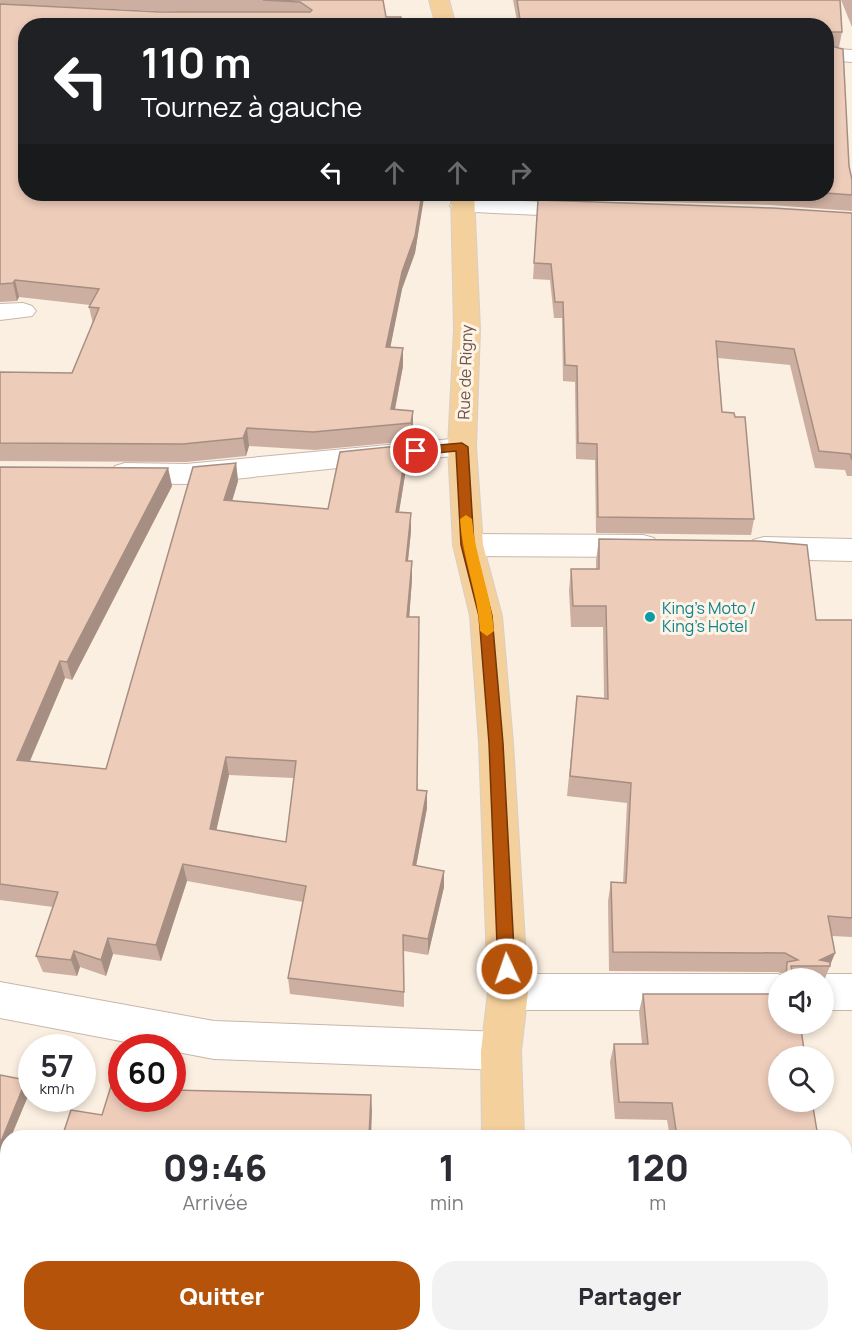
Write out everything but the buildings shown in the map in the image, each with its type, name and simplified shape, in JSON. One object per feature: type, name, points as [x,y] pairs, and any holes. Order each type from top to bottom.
[{"type":"main road","points":[[439,0],[444,18]]},
{"type":"main road","name":"Rue de Rigny","points":[[462,201],[467,329],[462,447],[468,545],[486,616],[496,743],[508,992],[501,1051],[503,1130]]},
{"type":"street","points":[[834,55],[852,56]]},
{"type":"street","points":[[475,201],[606,211]]},
{"type":"street","points":[[93,473],[186,474],[462,447]]},
{"type":"street","points":[[468,545],[666,546]]},
{"type":"street","points":[[736,548],[852,550]]},
{"type":"street","points":[[508,992],[768,992]]},
{"type":"street","points":[[834,992],[852,992]]},
{"type":"street","points":[[0,1000],[214,1040],[501,1051]]},
{"type":"slow traffic","points":[[466,519],[468,545],[486,616],[487,631]]},
{"type":"place","name":"King's Moto / King's Hotel","points":[[650,617]]},
{"type":"route","points":[[416,451],[462,447],[468,545],[486,616],[496,743],[507,969]]}]
